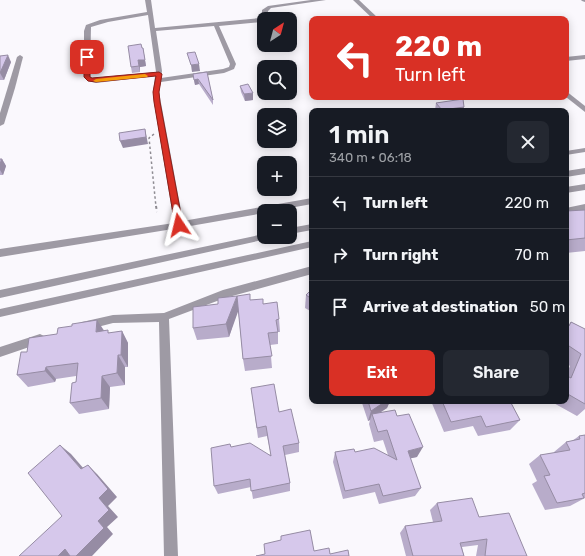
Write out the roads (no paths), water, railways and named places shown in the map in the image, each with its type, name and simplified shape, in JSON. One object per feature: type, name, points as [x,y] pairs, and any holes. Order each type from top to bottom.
[{"type":"street","points":[[148,0],[158,77],[156,97],[179,225]]},
{"type":"street","points":[[153,30],[261,20],[264,18],[265,10],[270,7],[323,0]]},
{"type":"street","points":[[356,0],[373,16]]},
{"type":"street","points":[[150,13],[94,23],[88,26],[87,77],[89,79],[96,81],[158,77],[224,71],[232,68],[233,64],[216,24]]},
{"type":"street","points":[[0,124],[12,88],[20,57]]},
{"type":"street","points":[[569,59],[585,57]]},
{"type":"street","points":[[569,96],[585,110]]},
{"type":"street","points":[[569,153],[585,150]]},
{"type":"street","points":[[569,174],[585,171]]},
{"type":"street","points":[[569,190],[585,187]]},
{"type":"street","points":[[0,253],[179,225],[309,202]]},
{"type":"street","points":[[569,210],[585,207]]},
{"type":"street","points":[[297,230],[309,228]]},
{"type":"street","points":[[0,294],[257,239]]},
{"type":"street","points":[[0,313],[309,245]]},
{"type":"street","points":[[75,328],[113,319],[164,317],[223,294],[309,271]]},
{"type":"street","points":[[164,317],[171,556]]},
{"type":"street","points":[[0,352],[52,335]]}]
